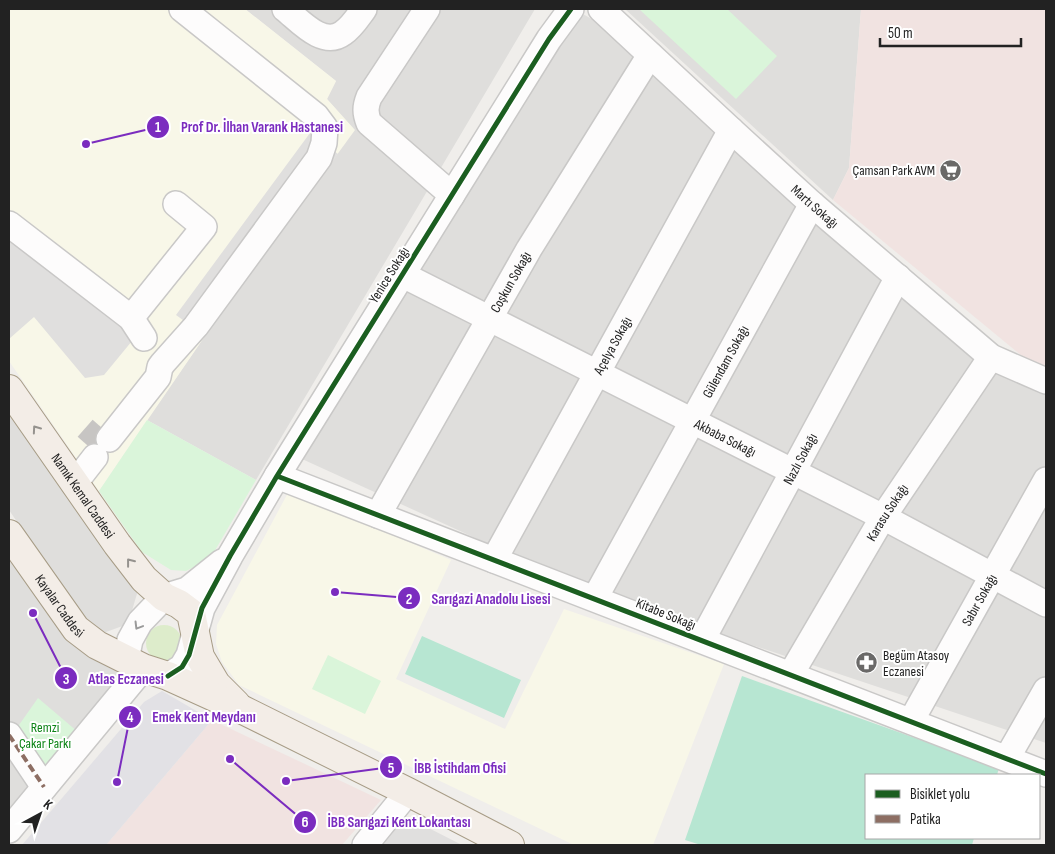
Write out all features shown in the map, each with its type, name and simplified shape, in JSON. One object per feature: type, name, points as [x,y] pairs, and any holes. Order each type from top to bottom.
[{"type":"main road","name":"Namık Kemal Caddesi","points":[[9,389],[117,544],[144,579],[164,597]]},
{"type":"main road","name":"Kayalar Caddesi","points":[[9,534],[76,629],[97,645],[243,710]]},
{"type":"main road","points":[[164,597],[179,604],[191,613],[200,657],[216,684],[243,710],[510,845]]},
{"type":"street","points":[[70,478],[148,373],[160,367],[202,318],[319,158],[324,143],[325,128],[316,116],[182,9]]},
{"type":"street","points":[[285,9],[318,35],[330,38],[343,34],[364,9]]},
{"type":"street","points":[[427,9],[369,97],[365,106],[366,115],[369,123],[452,195]]},
{"type":"street","name":"Martı Sokağı","points":[[601,9],[812,204],[991,357],[1046,382]]},
{"type":"street","name":"Yenice Sokağı","points":[[195,632],[202,608],[277,476],[566,10]]},
{"type":"street","name":"Coşkun Sokağı","points":[[378,515],[529,249],[650,55]]},
{"type":"street","name":"Açelya Sokağı","points":[[494,560],[731,130]]},
{"type":"street","points":[[9,224],[137,328],[204,227],[176,204]]},
{"type":"street","name":"Gülendam Sokağı","points":[[595,598],[812,204]]},
{"type":"street","name":"Akbaba Sokağı","points":[[403,275],[883,517],[1046,604]]},
{"type":"street","name":"Nazlı Sokağı","points":[[702,640],[898,278]]},
{"type":"street","name":"Karasu Sokağı","points":[[791,674],[883,517],[991,357]]},
{"type":"street","name":"Kitabe Sokağı","points":[[277,476],[1046,774]]},
{"type":"street","name":"Sabır Sokağı","points":[[911,721],[1046,480]]},
{"type":"street","points":[[145,668],[130,640],[140,622],[164,597],[188,590],[230,556]]},
{"type":"street","points":[[9,830],[145,668],[182,667],[189,655],[195,632]]},
{"type":"street","points":[[1007,758],[1046,690]]},
{"type":"street","points":[[9,735],[44,787]]},
{"type":"street","points":[[365,845],[408,792]]},
{"type":"shaded area","points":[[9,9],[245,9],[336,81],[327,99],[355,130],[205,336],[99,491],[9,361]]},
{"type":"shaded area","points":[[245,9],[535,9],[256,480],[147,420],[205,336],[354,130],[327,99],[336,81]]},
{"type":"shaded area","points":[[574,9],[613,31],[1046,389],[1046,743],[596,593],[302,459]]},
{"type":"shaded area","points":[[625,9],[861,9],[849,168],[833,200]]},
{"type":"shaded area","name":"Çamsan Park AVM","points":[[861,9],[1046,9],[1046,369],[1028,361],[833,200],[849,168]]},
{"type":"shaded area","points":[[310,133],[338,154],[205,336],[176,315]]},
{"type":"shaded area","points":[[9,227],[102,301],[132,341],[104,375],[85,378],[34,317],[9,339]]},
{"type":"shaded area","points":[[9,398],[139,587],[128,624],[95,636],[9,510]]},
{"type":"shaded area","points":[[289,491],[451,560],[396,679],[505,729],[564,609],[724,664],[653,845],[574,845],[239,685],[222,662],[216,644],[217,625]]},
{"type":"shaded area","points":[[9,541],[72,632],[123,675],[9,824]]},
{"type":"shaded area","points":[[162,691],[212,720],[106,845],[22,845],[144,702]]},
{"type":"shaded area","points":[[212,720],[381,800],[342,845],[106,845]]},
{"type":"shaded area","points":[[403,815],[462,845],[378,845]]},
{"type":"green space","points":[[639,9],[727,9],[777,56],[736,99]]},
{"type":"green space","points":[[147,420],[256,480],[210,559],[186,571],[171,570],[142,552],[99,491]]},
{"type":"green space","points":[[164,625],[176,631],[182,643],[176,655],[164,661],[152,655],[146,643],[152,631]]},
{"type":"green space","points":[[422,636],[521,680],[504,718],[405,674]]},
{"type":"green space","points":[[328,655],[381,681],[365,714],[312,689]]},
{"type":"green space","points":[[742,676],[999,768],[997,774],[865,774],[865,839],[974,839],[972,845],[701,845],[685,840]]},
{"type":"green space","name":"Remzi Çakar Parkı","points":[[38,698],[78,732],[47,773],[12,735]]},
{"type":"tunnel","points":[[87,445],[102,428]]},
{"type":"marked path","points":[[9,735],[44,787]]},
{"type":"cycle path","points":[[168,676],[182,667],[189,655],[202,608],[277,476],[549,39],[571,9]]},
{"type":"cycle path","points":[[277,476],[1046,774]]},
{"type":"place","name":"Prof Dr. İlhan Varank Hastanesi","points":[[86,144]]},
{"type":"place","name":"Çamsan Park AVM","points":[[951,170]]},
{"type":"place","name":"Sarıgazi Anadolu Lisesi","points":[[335,592]]},
{"type":"place","name":"Atlas Eczanesi","points":[[33,613]]},
{"type":"place","name":"Begüm Atasoy Eczanesi","points":[[867,663]]},
{"type":"place","name":"İBB Sarıgazi Kent Lokantası","points":[[230,759]]},
{"type":"place","name":"İBB İstihdam Ofisi","points":[[286,781]]},
{"type":"place","name":"Emek Kent Meydanı","points":[[117,782]]}]
